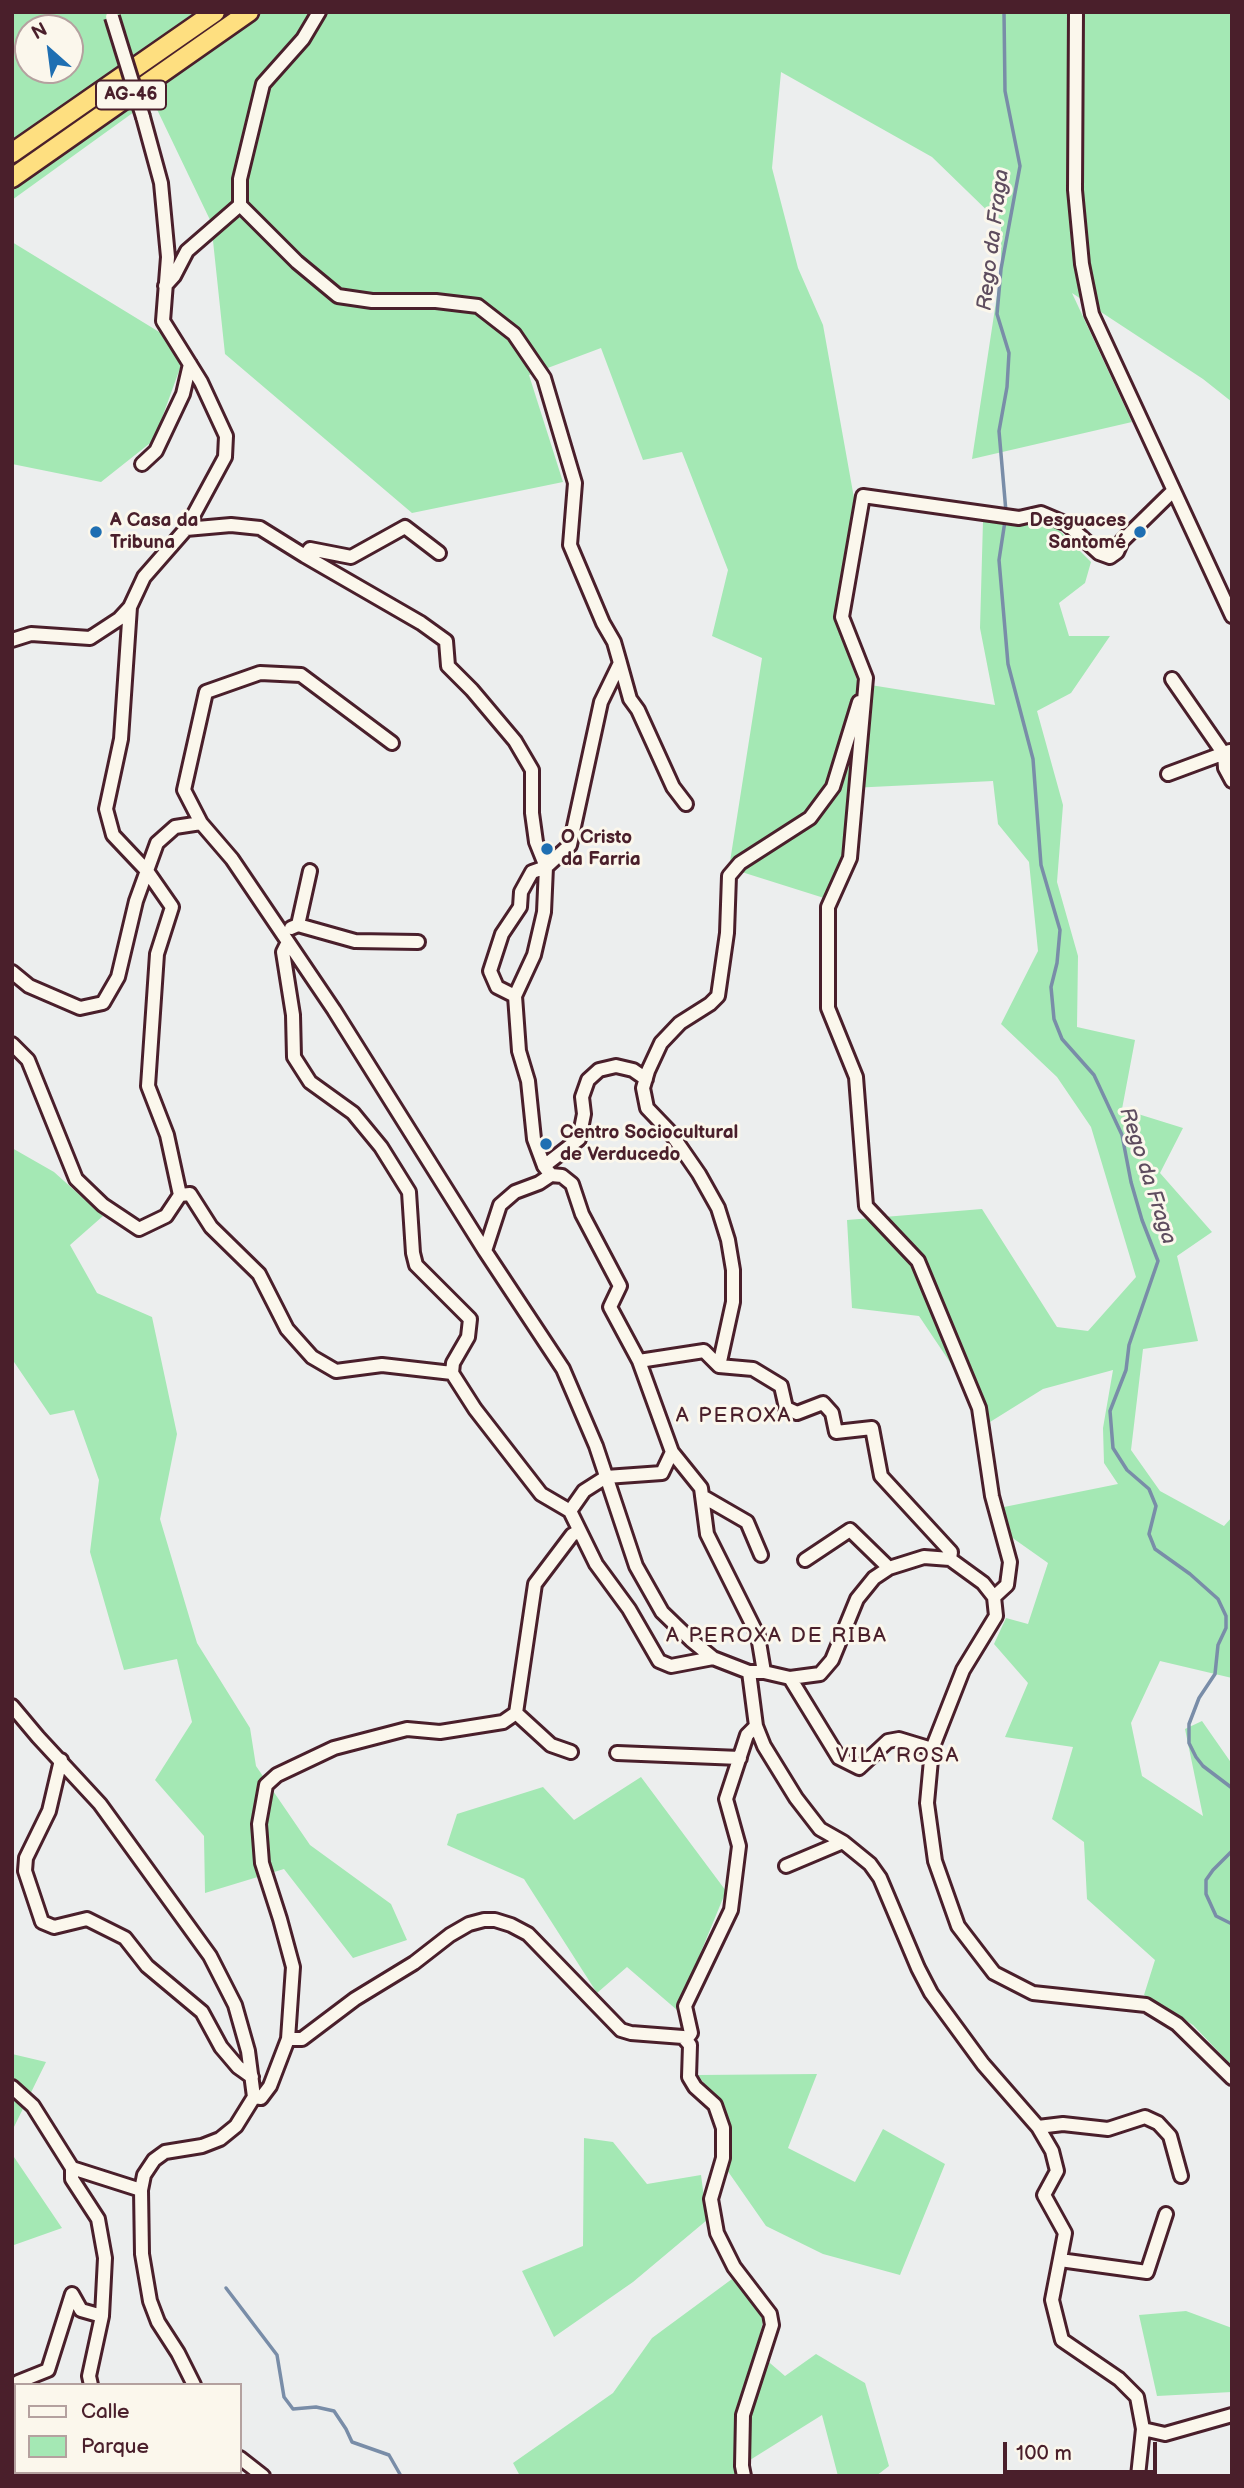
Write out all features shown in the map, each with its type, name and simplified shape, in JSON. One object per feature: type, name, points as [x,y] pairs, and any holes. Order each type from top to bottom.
[{"type":"highway","name":"AG-46","points":[[12,153],[215,12]]},
{"type":"highway","name":"AG-46","points":[[12,178],[249,12]]},
{"type":"street","points":[[319,12],[303,38],[263,84],[240,179],[240,205],[297,262],[338,296],[372,301],[436,301],[478,306],[514,334],[544,378],[575,483],[570,545],[603,623],[614,642],[630,699],[638,710],[673,787],[686,804]]},
{"type":"street","points":[[1076,12],[1075,190],[1082,264],[1092,314],[1232,616]]},
{"type":"street","points":[[12,640],[31,634],[90,638],[119,619],[130,607],[144,577],[186,529],[225,457],[226,436],[201,382],[163,321],[168,257],[161,183],[111,14]]},
{"type":"street","points":[[165,286],[174,276],[187,251],[240,205]]},
{"type":"street","points":[[142,464],[156,451],[183,394],[190,364]]},
{"type":"street","points":[[994,1597],[1007,1585],[1010,1562],[992,1496],[979,1408],[919,1261],[866,1206],[856,1077],[828,1008],[828,907],[850,858],[866,678],[842,617],[863,496],[1019,518],[1041,513],[1067,524],[1099,553],[1110,556],[1117,552],[1122,541],[1173,491]]},
{"type":"street","points":[[186,529],[231,525],[260,528],[446,640],[448,666],[515,741],[532,770],[532,813],[536,842],[546,867],[544,912],[534,955],[515,996],[519,1051],[528,1082],[534,1139],[547,1171],[562,1176],[572,1184],[582,1214],[620,1286],[610,1307],[639,1361],[672,1452],[701,1488],[707,1534],[758,1636],[764,1672]]},
{"type":"street","points":[[305,556],[310,549],[351,557],[405,527],[439,554]]},
{"type":"street","points":[[12,1044],[28,1060],[76,1179],[103,1205],[139,1228],[166,1216],[180,1195],[167,1135],[148,1086],[157,954],[172,907],[147,871],[113,835],[106,809],[121,739],[130,607]]},
{"type":"street","points":[[515,996],[498,987],[490,971],[502,934],[520,907],[522,892],[532,872],[546,867],[570,845],[601,702],[621,663]]},
{"type":"street","points":[[391,743],[301,674],[260,673],[206,692],[184,790],[201,823],[232,859],[334,1010],[485,1251],[563,1369],[596,1446],[636,1566],[662,1612],[713,1658],[749,1672],[764,1672],[789,1678],[820,1674],[832,1660],[857,1599],[874,1578],[889,1567],[924,1557],[950,1559],[983,1583],[994,1597],[996,1616],[963,1670],[932,1749],[927,1804],[935,1861],[958,1926],[994,1973],[1033,1993],[1146,2005],[1177,2024],[1232,2078]]},
{"type":"street","points":[[719,1366],[733,1302],[733,1270],[728,1240],[718,1208],[699,1174],[670,1132],[648,1108],[643,1088],[661,1043],[680,1023],[718,996],[727,933],[729,876],[740,863],[810,818],[833,787],[866,678]]},
{"type":"street","points":[[1172,679],[1228,752]]},
{"type":"street","points":[[1168,774],[1228,752]]},
{"type":"street","points":[[1228,752],[1224,768],[1232,781]]},
{"type":"street","points":[[12,972],[29,985],[80,1008],[103,1003],[118,977],[136,901],[157,843],[175,827],[201,823]]},
{"type":"street","points":[[310,871],[298,925],[285,937],[284,952],[293,1015],[295,1056],[310,1082],[352,1113],[381,1147],[409,1192],[416,1265],[470,1319],[468,1337],[453,1363],[452,1373],[474,1409],[541,1494],[570,1511],[596,1564],[629,1609],[659,1661],[671,1666],[713,1658]]},
{"type":"street","points":[[298,925],[355,940],[418,942]]},
{"type":"street","points":[[485,1251],[500,1205],[515,1192],[539,1183],[547,1171],[579,1139],[584,1114],[582,1097],[588,1080],[599,1070],[616,1066],[633,1070],[646,1079]]},
{"type":"street","points":[[180,1195],[190,1194],[211,1227],[259,1274],[287,1329],[312,1357],[336,1371],[382,1365],[452,1373]]},
{"type":"street","points":[[639,1361],[704,1351],[719,1366],[753,1368],[781,1386],[786,1408],[797,1413],[823,1403],[832,1413],[836,1432],[872,1428],[881,1476],[951,1552],[950,1559]]},
{"type":"street","points":[[570,1511],[584,1491],[606,1477],[662,1473],[672,1452]]},
{"type":"street","points":[[702,1496],[747,1522],[761,1555]]},
{"type":"street","points":[[805,1560],[850,1530],[889,1567]]},
{"type":"street","points":[[254,2097],[261,2098],[270,2086],[288,2039],[293,1967],[262,1863],[259,1824],[266,1785],[277,1774],[334,1748],[407,1729],[440,1732],[503,1722],[516,1713],[535,1584],[572,1535],[579,1531]]},
{"type":"street","points":[[749,1672],[756,1726],[764,1746],[796,1798],[820,1829],[843,1842],[870,1864],[880,1878],[931,1993],[983,2064],[1038,2127],[1052,2151],[1057,2171],[1044,2195],[1065,2233],[1052,2300],[1062,2340],[1119,2379],[1137,2397],[1143,2429],[1138,2476]]},
{"type":"street","points":[[789,1678],[839,1758],[859,1768],[888,1741],[900,1740],[932,1749]]},
{"type":"street","points":[[12,1706],[37,1737],[100,1804],[210,1956],[235,2005],[248,2051],[254,2097],[236,2126],[220,2139],[202,2146],[164,2152],[154,2160],[144,2175],[141,2190],[142,2254],[150,2301],[158,2322],[193,2383]]},
{"type":"street","points":[[516,1713],[551,1745],[571,1752]]},
{"type":"street","points":[[686,2039],[691,2033],[685,2006],[731,1910],[739,1846],[726,1799],[747,1735],[756,1726]]},
{"type":"street","points":[[617,1753],[740,1758]]},
{"type":"street","points":[[61,1760],[49,1811],[26,1858],[25,1871],[42,1922],[54,1927],[87,1919],[125,1938],[147,1966],[202,2012],[221,2048],[238,2067],[252,2077]]},
{"type":"street","points":[[786,1866],[843,1842]]},
{"type":"street","points":[[288,2039],[302,2039],[355,1999],[414,1963],[469,1924],[495,1920],[528,1934],[621,2030],[686,2039],[691,2052],[689,2077],[695,2087],[715,2105],[723,2128],[723,2158],[711,2199],[717,2233],[734,2267],[770,2314],[772,2325],[743,2416],[744,2476]]},
{"type":"street","points":[[12,2087],[33,2106],[72,2168],[72,2179],[98,2219],[105,2258],[102,2316],[89,2376],[91,2383]]},
{"type":"street","points":[[1038,2127],[1063,2124],[1108,2129],[1144,2117],[1158,2123],[1170,2136],[1181,2176]]},
{"type":"street","points":[[72,2168],[141,2190]]},
{"type":"street","points":[[1060,2260],[1147,2272],[1166,2214]]},
{"type":"street","points":[[16,2379],[48,2370],[72,2294],[81,2310],[102,2316]]},
{"type":"street","points":[[1143,2429],[1165,2434],[1232,2415]]},
{"type":"street","points":[[242,2460],[263,2476]]},
{"type":"green space","points":[[12,12],[1232,12],[1232,402],[1203,379],[1072,293],[1132,422],[972,459],[1001,269],[1001,224],[932,157],[781,72],[772,168],[798,268],[823,325],[854,498],[835,619],[858,683],[995,705],[980,628],[983,521],[1056,527],[1091,562],[1085,583],[1059,603],[1069,636],[1110,636],[1071,693],[1037,711],[1063,805],[1057,882],[1078,956],[1077,1027],[1135,1040],[1122,1109],[1183,1128],[1160,1173],[1212,1232],[1177,1256],[1198,1341],[1143,1349],[1131,1450],[1160,1491],[1224,1526],[1232,1517],[1232,1678],[1160,1661],[1131,1723],[1142,1776],[1203,1816],[1185,1729],[1202,1721],[1232,1764],[1232,2066],[1193,2025],[1144,1995],[1155,1960],[1087,1899],[1084,1842],[1052,1819],[1073,1747],[1005,1737],[1028,1683],[994,1644],[1006,1618],[1028,1624],[1048,1563],[1007,1534],[1004,1507],[1118,1484],[1104,1463],[1103,1428],[1113,1370],[1043,1389],[990,1422],[919,1316],[852,1308],[847,1220],[982,1209],[1057,1327],[1088,1331],[1136,1277],[1091,1127],[1057,1077],[1001,1024],[1038,951],[1029,862],[998,824],[993,781],[851,788],[842,859],[824,898],[729,868],[762,658],[712,636],[728,570],[682,452],[643,460],[601,348],[529,375],[563,482],[412,513],[225,354],[211,222],[152,99],[12,200]]},
{"type":"green space","points":[[12,242],[187,349],[154,440],[101,482],[12,464]]},
{"type":"green space","points":[[12,1148],[54,1172],[103,1216],[70,1245],[97,1293],[152,1317],[177,1434],[160,1519],[197,1643],[250,1728],[256,1766],[310,1845],[391,1904],[407,1940],[353,1958],[284,1869],[205,1893],[204,1836],[155,1780],[192,1722],[177,1659],[124,1670],[90,1552],[99,1480],[74,1410],[50,1415],[12,1359]]},
{"type":"green space","points":[[641,1777],[726,1891],[677,2010],[627,1967],[597,1993],[524,1879],[447,1845],[457,1814],[543,1787],[574,1820]]},
{"type":"green space","points":[[12,2054],[46,2062],[12,2131]]},
{"type":"green space","points":[[817,2074],[788,2148],[855,2182],[883,2129],[945,2164],[900,2275],[823,2254],[766,2226],[727,2170],[723,2109],[698,2075]]},
{"type":"green space","points":[[584,2138],[613,2142],[647,2184],[701,2175],[707,2220],[633,2282],[554,2337],[522,2271],[583,2246]]},
{"type":"green space","points":[[12,2154],[62,2228],[14,2245],[12,2245]]},
{"type":"green space","points":[[732,2279],[764,2317],[756,2351],[785,2376],[816,2354],[865,2383],[889,2466],[876,2476],[838,2476],[822,2415],[750,2460],[749,2476],[520,2476],[513,2463],[613,2393],[652,2338]]},
{"type":"green space","points":[[1186,2311],[1232,2328],[1232,2392],[1157,2396],[1139,2315]]},
{"type":"waterway","name":"Rego da Fraga","points":[[1004,12],[1005,91],[1020,166],[1001,269],[997,314],[1009,353],[1007,387],[999,431],[1006,512]]},
{"type":"waterway","name":"Rego da Fraga","points":[[1005,521],[999,560],[1008,664],[1033,759],[1041,865],[1060,930],[1057,963],[1051,987],[1054,1019],[1062,1039],[1094,1075],[1122,1135],[1131,1182],[1158,1261],[1129,1345],[1126,1370],[1110,1411],[1113,1448],[1127,1470],[1149,1489],[1156,1506],[1149,1534],[1155,1549],[1190,1574],[1218,1599],[1226,1616],[1226,1628],[1218,1645],[1215,1674],[1199,1698],[1189,1724],[1189,1743],[1203,1766],[1232,1788]]},
{"type":"waterway","points":[[1232,1851],[1206,1880],[1206,1894],[1216,1916],[1232,1924]]},
{"type":"waterway","points":[[226,2288],[277,2355],[284,2397],[293,2409],[316,2407],[334,2411],[352,2442],[389,2455],[401,2476]]},
{"type":"place","name":"A Casa da Tribuna","points":[[96,532]]},
{"type":"place","name":"Desguaces Santomé","points":[[1140,532]]},
{"type":"place","name":"O Cristo da Farria","points":[[547,849]]},
{"type":"place","name":"Centro Sociocultural de Verducedo","points":[[546,1144]]},
{"type":"district","name":"A PEROXA","points":[[734,1417]]},
{"type":"district","name":"A PEROXA DE RIBA","points":[[777,1637]]},
{"type":"district","name":"VILA ROSA","points":[[898,1757]]}]
